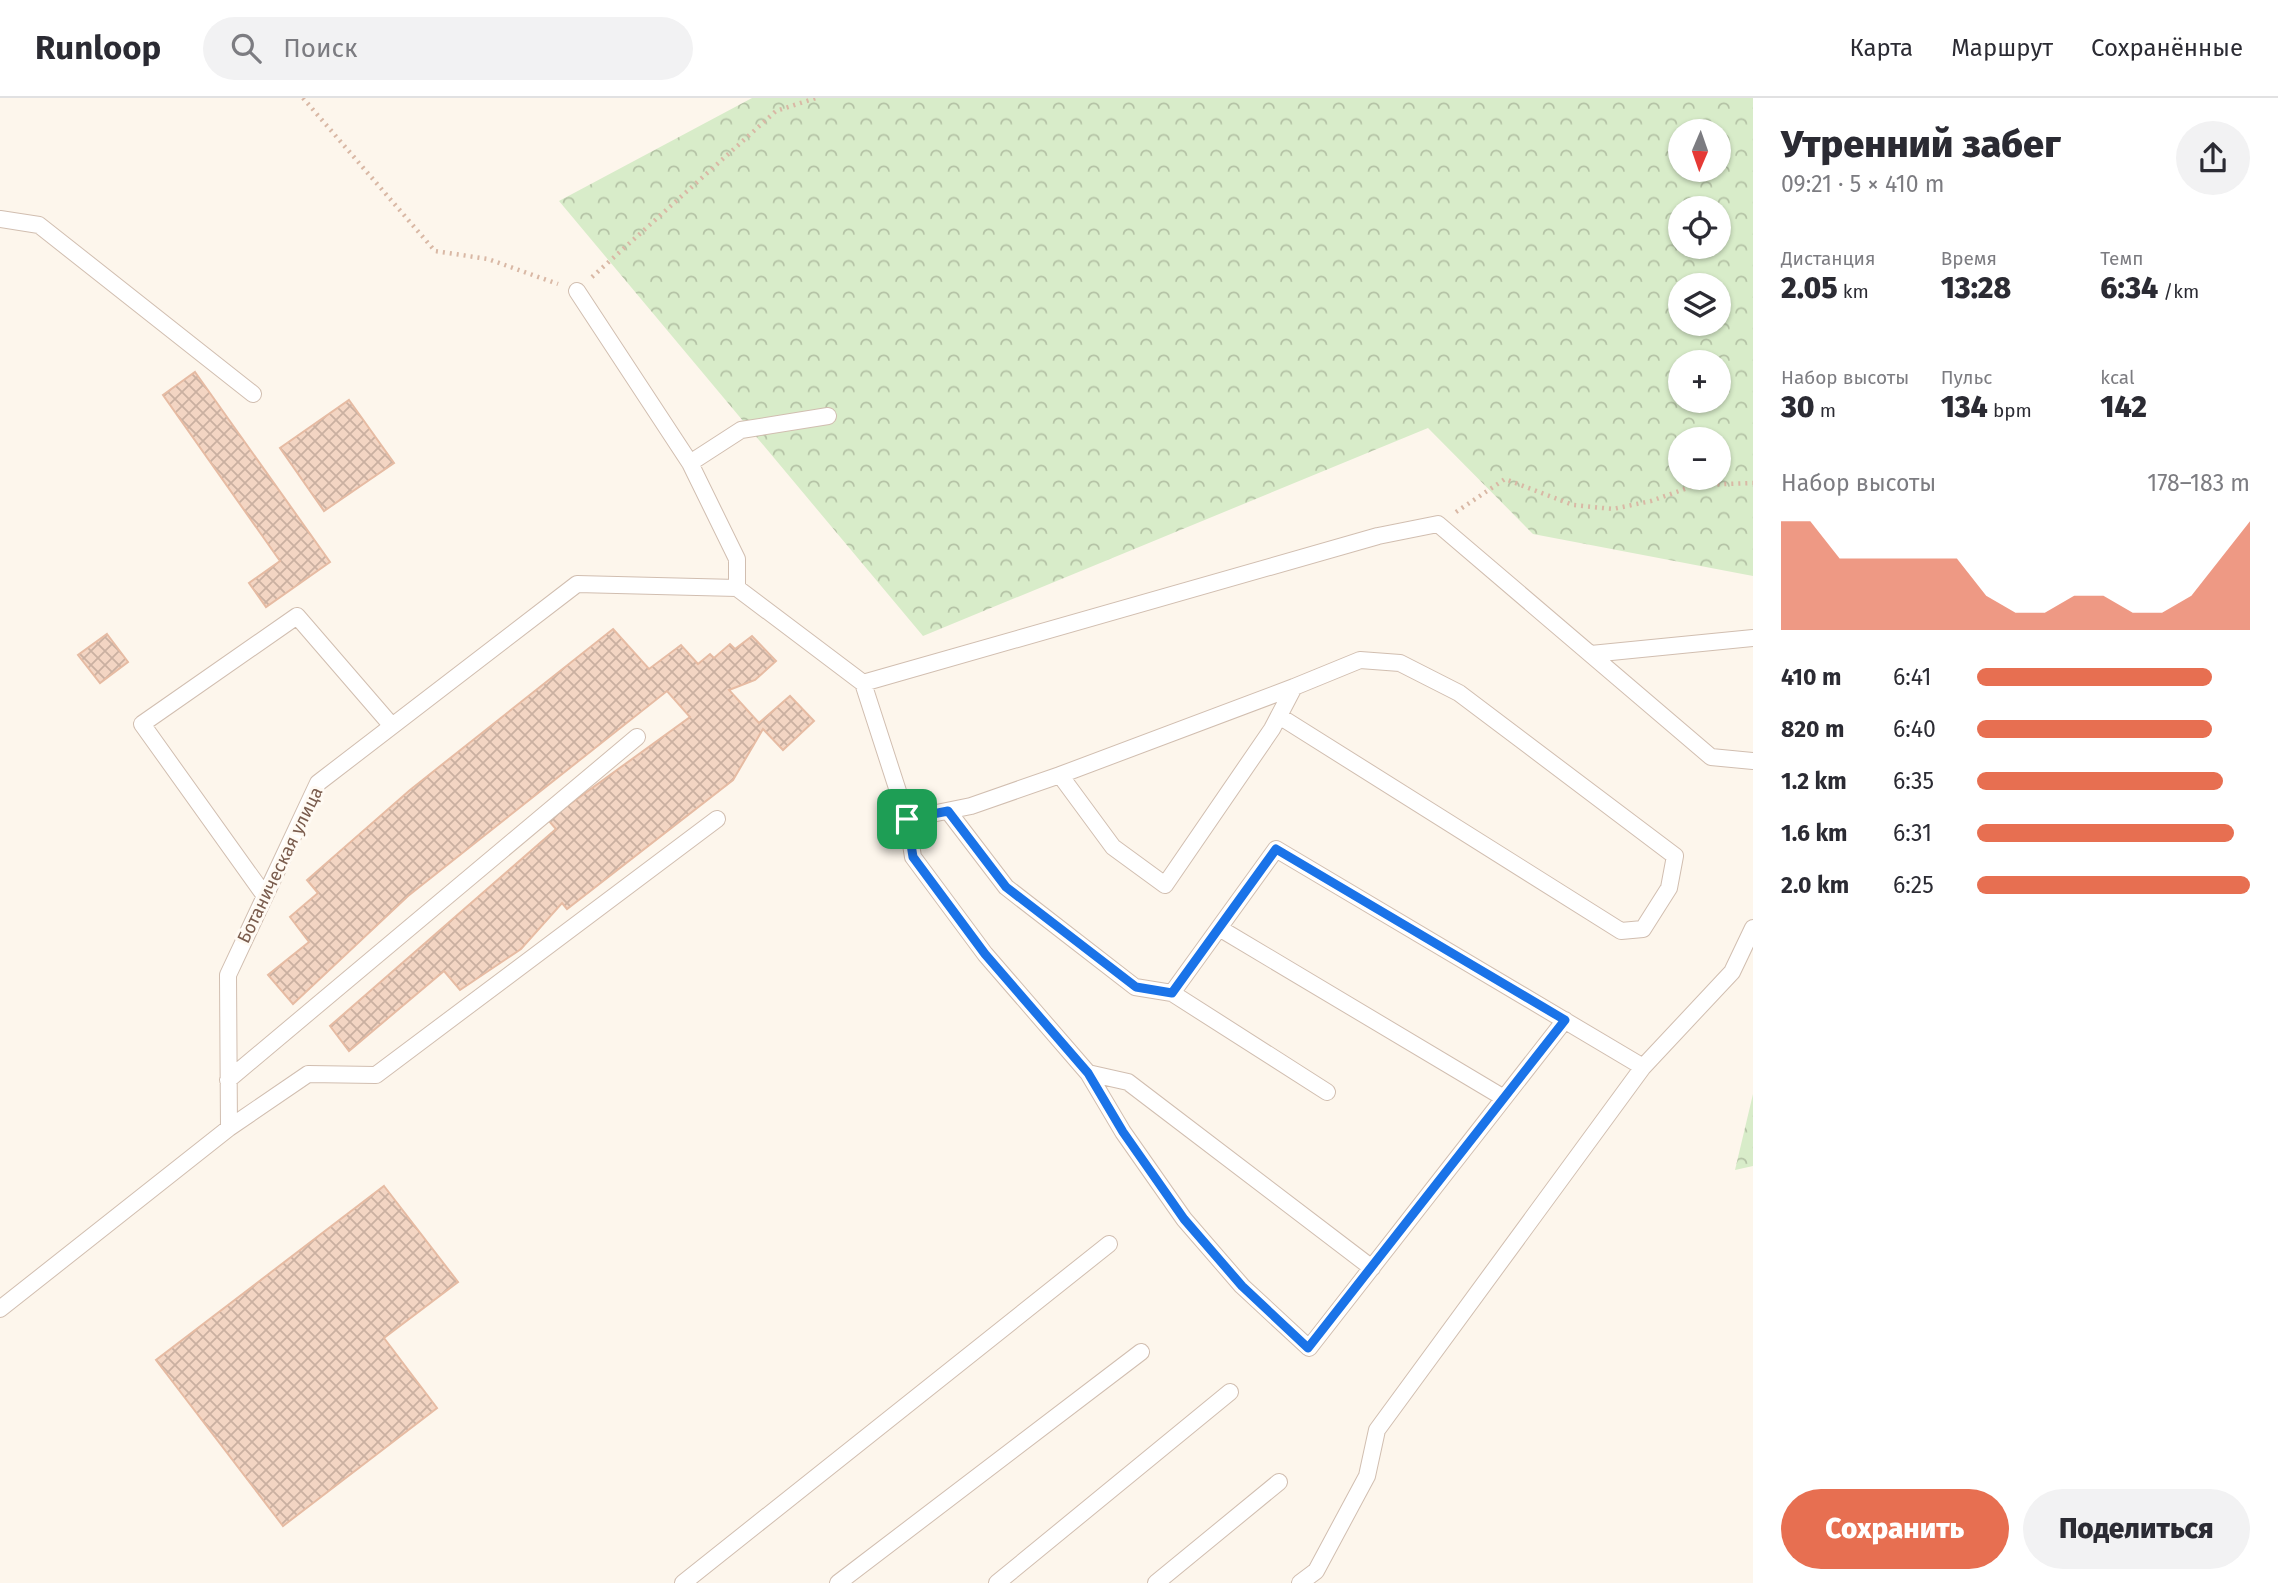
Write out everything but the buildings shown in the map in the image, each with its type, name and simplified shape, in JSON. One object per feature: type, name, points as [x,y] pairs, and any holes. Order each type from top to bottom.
[{"type":"lane","points":[[0,219],[39,225],[253,394]]},
{"type":"lane","points":[[576,290],[690,463],[737,559],[737,587],[863,683],[907,819],[913,857],[985,954],[1088,1073],[1123,1132],[1184,1219],[1242,1286],[1308,1348],[1565,1020]]},
{"type":"lane","points":[[690,463],[741,430],[828,416]]},
{"type":"lane","points":[[863,683],[1378,536],[1438,524],[1711,757],[1753,761]]},
{"type":"lane","name":"Ботаническая улица","points":[[229,1129],[228,975],[318,783],[577,583],[737,587]]},
{"type":"lane","points":[[265,896],[142,724],[297,616],[392,726]]},
{"type":"lane","points":[[1591,654],[1753,638]]},
{"type":"lane","points":[[907,819],[971,806],[1060,775],[1360,660],[1400,663],[1460,693],[1675,856],[1669,888],[1643,929],[1621,931],[1279,716]]},
{"type":"lane","points":[[1060,775],[1112,847],[1165,885],[1279,716],[1294,687]]},
{"type":"lane","points":[[229,1080],[637,737]]},
{"type":"lane","points":[[948,811],[1006,887],[1136,987],[1172,993],[1327,1092]]},
{"type":"lane","points":[[0,1309],[229,1129],[308,1074],[376,1075],[717,819]]},
{"type":"lane","points":[[1172,993],[1276,849],[1643,1067]]},
{"type":"lane","points":[[1219,928],[1504,1098]]},
{"type":"lane","points":[[1300,1583],[1316,1571],[1367,1476],[1377,1430],[1643,1067],[1732,972],[1753,928]]},
{"type":"lane","points":[[1088,1073],[1128,1082],[1372,1268]]},
{"type":"lane","points":[[683,1583],[1110,1244]]},
{"type":"lane","points":[[838,1583],[1141,1352]]},
{"type":"lane","points":[[997,1583],[1230,1392]]},
{"type":"lane","points":[[1156,1583],[1279,1482]]},
{"type":"path","points":[[303,98],[435,251],[488,259],[576,290],[776,111],[815,98]]},
{"type":"path","points":[[1438,524],[1505,479],[1573,505],[1613,509],[1651,501],[1696,485],[1753,483]]},
{"type":"green space","points":[[752,98],[1753,98],[1753,576],[1533,534],[1428,428],[923,636],[559,201]]},
{"type":"green space","points":[[1753,1094],[1753,1166],[1735,1170]]},
{"type":"route","points":[[948,811],[1006,887],[1136,987],[1172,993],[1276,849],[1565,1020],[1308,1348],[1242,1286],[1184,1219],[1123,1132],[1088,1073],[985,954],[913,857],[907,819],[948,811]]}]
